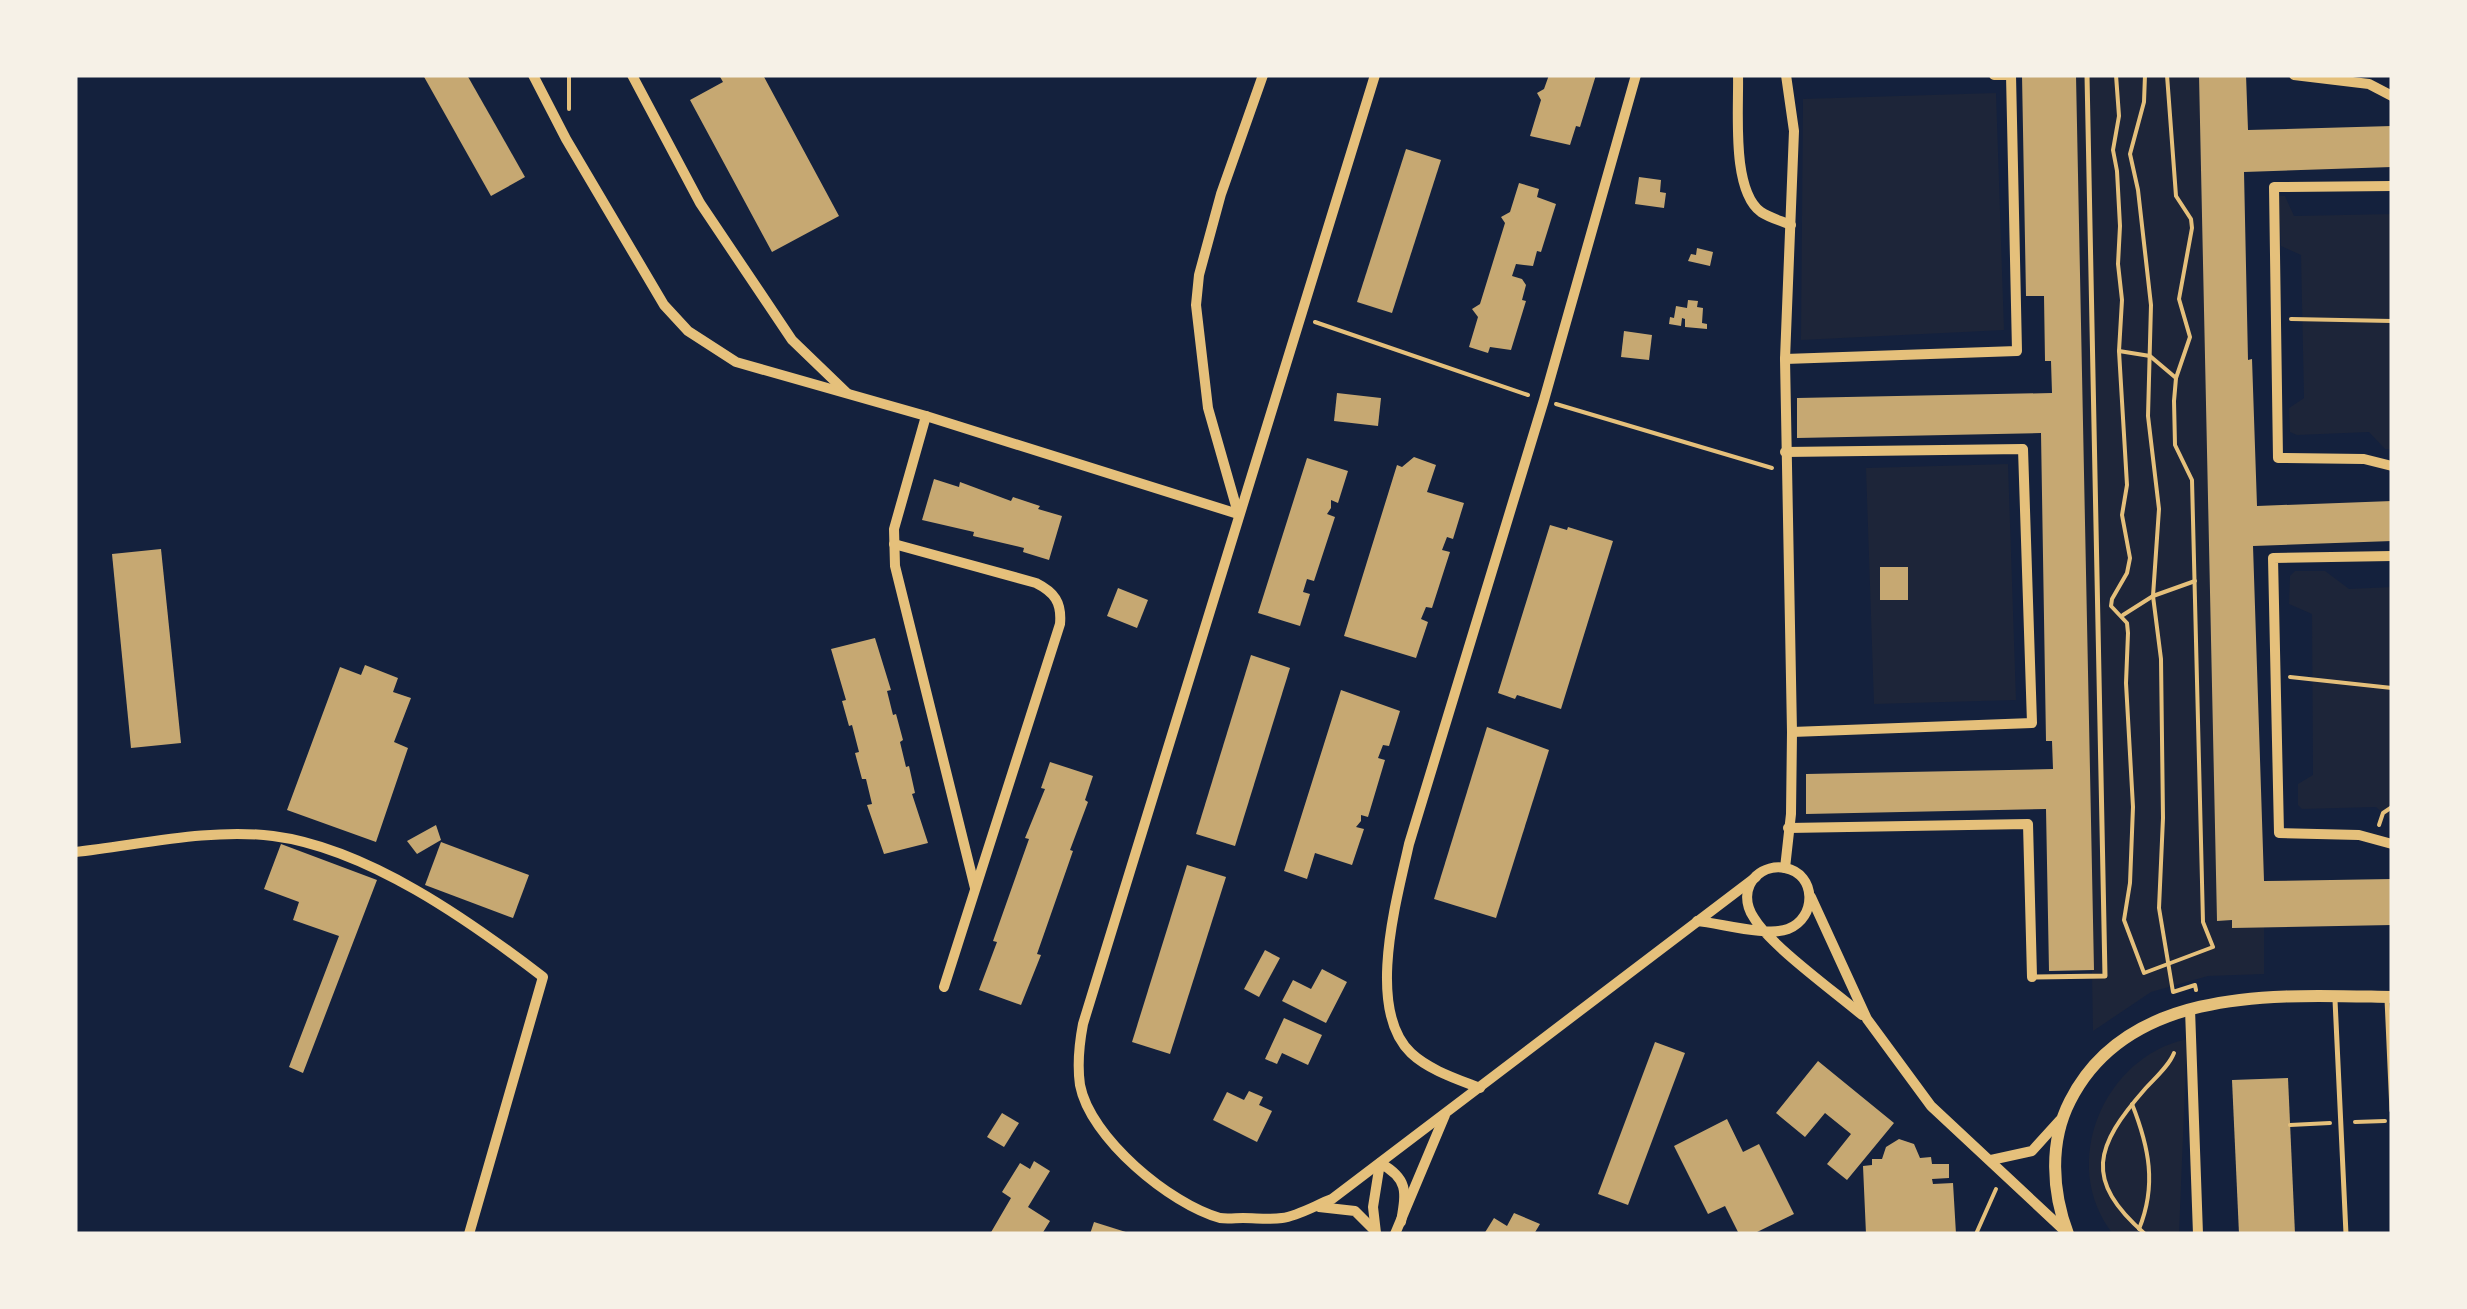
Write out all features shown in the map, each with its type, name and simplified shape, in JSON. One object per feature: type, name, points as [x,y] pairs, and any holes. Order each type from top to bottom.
[{"type":"street","points":[[533,75],[664,305],[688,331],[736,362],[926,416],[1238,514]]},
{"type":"street","points":[[632,75],[700,203],[792,340],[851,397]]},
{"type":"street","points":[[1238,514],[1208,408],[1196,305],[1222,194],[1263,75]]},
{"type":"street","points":[[1374,75],[1083,1024],[1078,1050],[1081,1088],[1100,1129],[1136,1168],[1164,1190],[1222,1218],[1284,1218],[1332,1199],[1756,876],[1771,868],[1785,868],[1804,878],[1867,1019],[1931,1106],[2068,1234]]},
{"type":"street","points":[[1480,1088],[1430,1066],[1412,1053],[1393,1030],[1387,1006],[1395,912],[1409,844],[1544,400],[1636,75]]},
{"type":"street","points":[[1738,75],[1741,173],[1747,194],[1760,212],[1791,225]]},
{"type":"street","points":[[1785,868],[1792,732],[1785,452],[1794,131],[1786,75]]},
{"type":"street","points":[[1786,359],[2017,351],[2011,75],[1994,75]]},
{"type":"street","points":[[2294,75],[2369,84],[2392,96]]},
{"type":"street","points":[[2392,186],[2274,187],[2278,458],[2364,459],[2392,466]]},
{"type":"street","points":[[926,416],[899,507],[895,566],[975,889]]},
{"type":"street","points":[[1785,452],[2024,449],[2032,723],[1792,732]]},
{"type":"street","points":[[894,544],[1036,583],[1052,591],[1062,610],[944,987]]},
{"type":"street","points":[[2392,556],[2274,558],[2279,833],[2359,834],[2392,844]]},
{"type":"street","points":[[1788,828],[2028,824],[2032,977]]},
{"type":"street","points":[[75,852],[225,834],[275,836],[333,852],[385,875],[474,924],[543,977],[470,1234]]},
{"type":"street","points":[[1756,876],[1747,900],[1754,919],[1867,1019]]},
{"type":"street","points":[[1696,920],[1786,930],[1804,918],[1810,897]]},
{"type":"street","points":[[1992,1160],[2032,1152],[2060,1120],[2076,1088],[2096,1063],[2124,1037],[2160,1018],[2196,1007],[2251,999],[2390,997]]},
{"type":"street","points":[[2196,1007],[2191,1031],[2198,1234]]},
{"type":"street","points":[[1395,1234],[1446,1114]]},
{"type":"street","points":[[2060,1120],[2055,1176],[2059,1210],[2068,1234]]},
{"type":"street","points":[[1380,1164],[1396,1172],[1403,1183],[1401,1222]]},
{"type":"street","points":[[1376,1233],[1373,1208],[1380,1164]]},
{"type":"street","points":[[1312,1207],[1336,1206],[1355,1211],[1376,1233]]},
{"type":"lane","points":[[2032,977],[2105,976],[2087,75]]},
{"type":"lane","points":[[2334,997],[2346,1234]]},
{"type":"lane","points":[[2390,997],[2392,1111]]},
{"type":"path","points":[[2116,75],[2119,116],[2113,150],[2118,171],[2122,300],[2119,351],[2127,484],[2122,515],[2130,558],[2111,606],[2127,623],[2128,632],[2126,683],[2133,807],[2130,883],[2124,920],[2144,973],[2214,947],[2203,922],[2192,480],[2176,445],[2176,378],[2190,337],[2179,299],[2192,228],[2191,219],[2176,196],[2167,75]]},
{"type":"path","points":[[2144,75],[2144,102],[2130,154],[2151,305],[2148,416],[2159,509],[2153,596],[2162,659],[2159,908],[2173,992],[2195,985],[2196,1007]]},
{"type":"path","points":[[2276,318],[2392,321]]},
{"type":"path","points":[[1328,325],[1518,392]]},
{"type":"path","points":[[2119,351],[2150,356],[2176,378]]},
{"type":"path","points":[[1576,410],[1770,468]]},
{"type":"path","points":[[2120,616],[2153,596],[2195,581]]},
{"type":"path","points":[[2276,676],[2392,688]]},
{"type":"path","points":[[2374,839],[2383,813],[2392,806]]},
{"type":"path","points":[[2145,1234],[2119,1212],[2104,1175],[2110,1136],[2132,1104],[2174,1057],[2176,1034],[2191,1031]]},
{"type":"path","points":[[2132,1104],[2146,1140],[2151,1175],[2140,1229]]},
{"type":"path","points":[[1976,1234],[1996,1188]]},
{"type":"shaded area","points":[[2076,75],[2199,75],[2217,920],[2232,920],[2232,927],[2264,927],[2264,974],[2208,976],[2151,992],[2093,1031]]},
{"type":"shaded area","points":[[1996,93],[2004,330],[1801,340],[1803,99]]},
{"type":"shaded area","points":[[2279,196],[2285,196],[2294,216],[2392,214],[2392,449],[2385,449],[2369,432],[2290,432],[2289,408],[2304,398],[2301,255],[2281,246]]},
{"type":"shaded area","points":[[2008,464],[2016,700],[1874,704],[1866,468]]},
{"type":"shaded area","points":[[2295,571],[2325,571],[2349,589],[2392,587],[2392,821],[2376,807],[2302,809],[2298,805],[2298,784],[2313,775],[2312,614],[2289,604],[2290,576]]},
{"type":"shaded area","points":[[2187,1039],[2179,1234],[2113,1234],[2097,1207],[2090,1177],[2090,1147],[2098,1117],[2112,1090],[2132,1067],[2157,1050]]},
{"type":"building","points":[[423,75],[467,75],[525,177],[491,196]]},
{"type":"building","points":[[719,75],[763,75],[839,216],[772,252],[690,100],[723,82]]},
{"type":"building","points":[[1549,75],[1596,75],[1580,127],[1576,126],[1570,145],[1530,136],[1541,100],[1537,93],[1544,89]]},
{"type":"building","points":[[2022,75],[2076,75],[2094,970],[2049,971],[2046,809],[1806,814],[1806,774],[2053,769],[2052,741],[2046,741],[2041,433],[1797,438],[1797,398],[2052,393],[2051,361],[2045,361],[2044,296],[2026,296]]},
{"type":"building","points":[[2199,75],[2246,75],[2248,130],[2392,126],[2392,167],[2244,172],[2248,360],[2252,359],[2257,506],[2392,501],[2392,541],[2253,546],[2264,881],[2392,879],[2392,925],[2232,928],[2232,920],[2217,921]]},
{"type":"building","points":[[1406,149],[1441,160],[1392,313],[1357,302]]},
{"type":"building","points":[[1639,177],[1661,180],[1660,192],[1666,193],[1664,208],[1635,204]]},
{"type":"building","points":[[1519,183],[1539,189],[1537,197],[1556,204],[1533,266],[1516,264],[1512,276],[1526,285],[1522,300],[1526,301],[1511,350],[1490,347],[1488,353],[1469,347],[1478,317],[1472,309],[1480,304],[1505,223],[1501,217],[1510,212]]},
{"type":"building","points":[[1697,248],[1713,252],[1710,266],[1688,261],[1691,254],[1696,255]]},
{"type":"building","points":[[1688,300],[1698,301],[1697,307],[1703,308],[1702,323],[1707,324],[1707,329],[1685,327],[1682,318],[1681,326],[1669,324],[1676,306],[1687,308]]},
{"type":"building","points":[[1624,331],[1652,335],[1649,360],[1621,357]]},
{"type":"building","points":[[1337,393],[1381,398],[1378,426],[1334,421]]},
{"type":"building","points":[[1414,457],[1436,465],[1427,492],[1464,503],[1453,539],[1447,537],[1442,550],[1450,552],[1432,608],[1426,607],[1421,619],[1428,622],[1416,658],[1344,636],[1397,465],[1402,467]]},
{"type":"building","points":[[1307,458],[1348,471],[1338,503],[1331,500],[1327,514],[1335,517],[1314,581],[1307,579],[1303,592],[1310,594],[1300,626],[1258,613]]},
{"type":"building","points":[[934,479],[959,487],[960,482],[1011,501],[1013,497],[1062,516],[1049,560],[1023,552],[1024,548],[973,536],[974,532],[922,520]]},
{"type":"building","points":[[1550,525],[1613,541],[1561,709],[1498,693]]},
{"type":"building","points":[[161,549],[181,743],[131,748],[112,554]]},
{"type":"building","points":[[1880,567],[1908,567],[1908,600],[1880,600]]},
{"type":"building","points":[[1118,588],[1148,600],[1137,628],[1107,616]]},
{"type":"building","points":[[875,638],[891,690],[887,691],[893,715],[896,714],[903,740],[900,742],[906,767],[909,766],[915,793],[912,794],[928,843],[884,854],[867,805],[872,804],[855,753],[859,752],[842,701],[846,700],[831,649]]},
{"type":"building","points":[[1251,655],[1290,668],[1235,846],[1196,834]]},
{"type":"building","points":[[365,665],[398,678],[393,692],[411,698],[394,742],[408,748],[376,842],[287,810],[340,667],[361,675]]},
{"type":"building","points":[[1341,690],[1400,711],[1389,746],[1383,745],[1378,758],[1385,760],[1368,817],[1361,815],[1356,827],[1364,829],[1352,865],[1315,853],[1307,879],[1284,871]]},
{"type":"building","points":[[1487,727],[1549,750],[1496,918],[1434,899]]},
{"type":"building","points":[[1050,762],[1093,776],[1070,850],[1073,851],[1037,954],[1041,955],[1021,1005],[979,990],[1029,839],[1025,838],[1045,789],[1041,788]]},
{"type":"building","points":[[436,825],[441,840],[417,854],[407,841]]},
{"type":"building","points":[[441,842],[529,875],[513,918],[425,885]]},
{"type":"building","points":[[281,844],[377,880],[303,1073],[289,1067],[339,936],[293,920],[299,902],[264,889]]},
{"type":"building","points":[[1187,865],[1226,877],[1170,1054],[1132,1042]]},
{"type":"building","points":[[1265,950],[1280,958],[1259,997],[1244,989]]},
{"type":"building","points":[[1322,969],[1347,982],[1326,1023],[1282,1001],[1293,980],[1311,989]]},
{"type":"building","points":[[1284,1018],[1322,1035],[1308,1065],[1282,1053],[1277,1064],[1265,1059]]},
{"type":"building","points":[[1655,1042],[1685,1053],[1628,1205],[1598,1194]]},
{"type":"building","points":[[1818,1061],[1894,1123],[1847,1180],[1827,1164],[1851,1134],[1825,1113],[1805,1137],[1776,1113]]},
{"type":"building","points":[[2288,1078],[2295,1234],[2239,1234],[2232,1080]]},
{"type":"building","points":[[1249,1091],[1263,1097],[1259,1105],[1272,1111],[1257,1142],[1213,1120],[1227,1092],[1244,1100]]},
{"type":"building","points":[[1002,1113],[1019,1123],[1004,1147],[987,1137]]},
{"type":"building","points":[[1727,1119],[1743,1152],[1759,1144],[1794,1214],[1753,1234],[1739,1234],[1725,1206],[1708,1214],[1674,1146]]},
{"type":"building","points":[[1899,1139],[1914,1144],[1920,1158],[1931,1157],[1932,1164],[1949,1164],[1949,1178],[1932,1179],[1933,1184],[1953,1183],[1956,1234],[1866,1234],[1863,1166],[1872,1165],[1872,1159],[1882,1159],[1886,1147]]},
{"type":"building","points":[[1034,1161],[1050,1171],[1028,1207],[1050,1221],[1042,1234],[990,1234],[1011,1198],[1002,1192],[1020,1163],[1030,1169]]},
{"type":"building","points":[[1514,1213],[1540,1224],[1534,1234],[1484,1234],[1494,1218],[1507,1226]]},
{"type":"building","points":[[1094,1222],[1129,1233],[1090,1234]]}]
